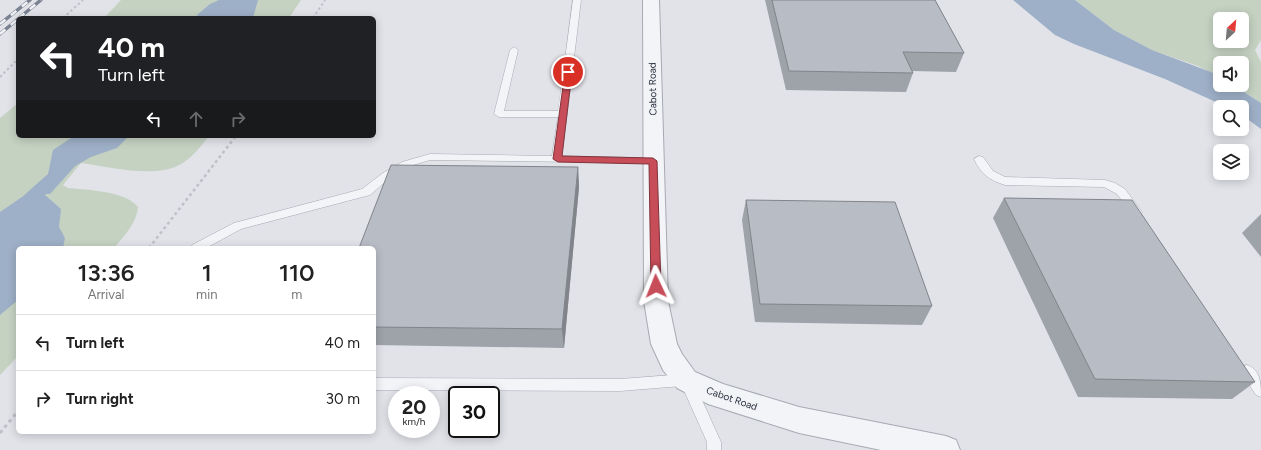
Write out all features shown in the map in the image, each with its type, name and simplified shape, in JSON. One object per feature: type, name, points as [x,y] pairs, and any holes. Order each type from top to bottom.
[{"type":"street","name":"Cabot Road","points":[[651,0],[653,161],[658,312],[664,344],[672,362],[686,380],[718,395],[799,420],[946,450]]},
{"type":"lane","points":[[558,159],[577,0]]},
{"type":"lane","points":[[514,50],[499,114],[563,114]]},
{"type":"lane","points":[[200,246],[238,226],[366,192],[386,175],[406,164],[430,157],[653,161]]},
{"type":"lane","points":[[979,159],[987,173],[993,177],[1005,181],[1098,182],[1110,184],[1124,193],[1144,222]]},
{"type":"lane","points":[[1238,359],[1261,391]]},
{"type":"lane","points":[[376,384],[620,385],[686,380],[714,442],[714,450]]},
{"type":"path","points":[[65,16],[83,0]]},
{"type":"path","points":[[314,16],[325,0]]},
{"type":"path","points":[[0,77],[16,62]]},
{"type":"path","points":[[151,246],[234,138]]},
{"type":"path","points":[[0,433],[16,413]]},
{"type":"green space","points":[[121,0],[301,0],[290,16],[106,16]]},
{"type":"green space","points":[[1075,0],[1261,0],[1261,40],[1255,50],[1261,62],[1261,103],[1244,92],[1249,92],[1249,56],[1213,56],[1213,74],[1198,66],[1152,50],[1114,30]]},
{"type":"green space","points":[[16,105],[16,138],[207,138],[196,152],[181,164],[159,171],[132,171],[81,163],[63,185],[68,188],[116,194],[125,198],[138,207],[133,224],[116,246],[16,246],[16,358],[0,375],[0,118]]},
{"type":"water","points":[[219,0],[258,0],[254,16],[198,16],[210,4]]},
{"type":"water","points":[[1013,0],[1075,0],[1114,30],[1152,50],[1213,73],[1213,92],[1244,92],[1261,103],[1261,129],[1249,120],[1249,100],[1213,101],[1165,79],[1074,44],[1055,35]]},
{"type":"water","points":[[71,138],[127,138],[117,148],[91,157],[63,173],[45,195],[61,209],[59,227],[65,238],[63,246],[16,246],[16,302],[0,315],[0,212],[22,197],[48,174],[53,150]]},
{"type":"building","points":[[772,0],[935,0],[964,53],[903,52],[913,73],[789,71]]},
{"type":"building","points":[[391,165],[578,167],[562,329],[376,327],[376,246],[360,246]]},
{"type":"building","points":[[1004,198],[1132,200],[1255,382],[1095,379]]},
{"type":"building","points":[[746,200],[895,202],[932,306],[760,304]]},
{"type":"waterway","points":[[47,192],[73,164]]},
{"type":"railway","points":[[0,24],[30,0]]},
{"type":"railway","points":[[21,16],[41,0]]},
{"type":"railway","points":[[0,34],[16,21]]},
{"type":"route","points":[[568,72],[558,159],[653,161],[653,212],[656,286]]}]
